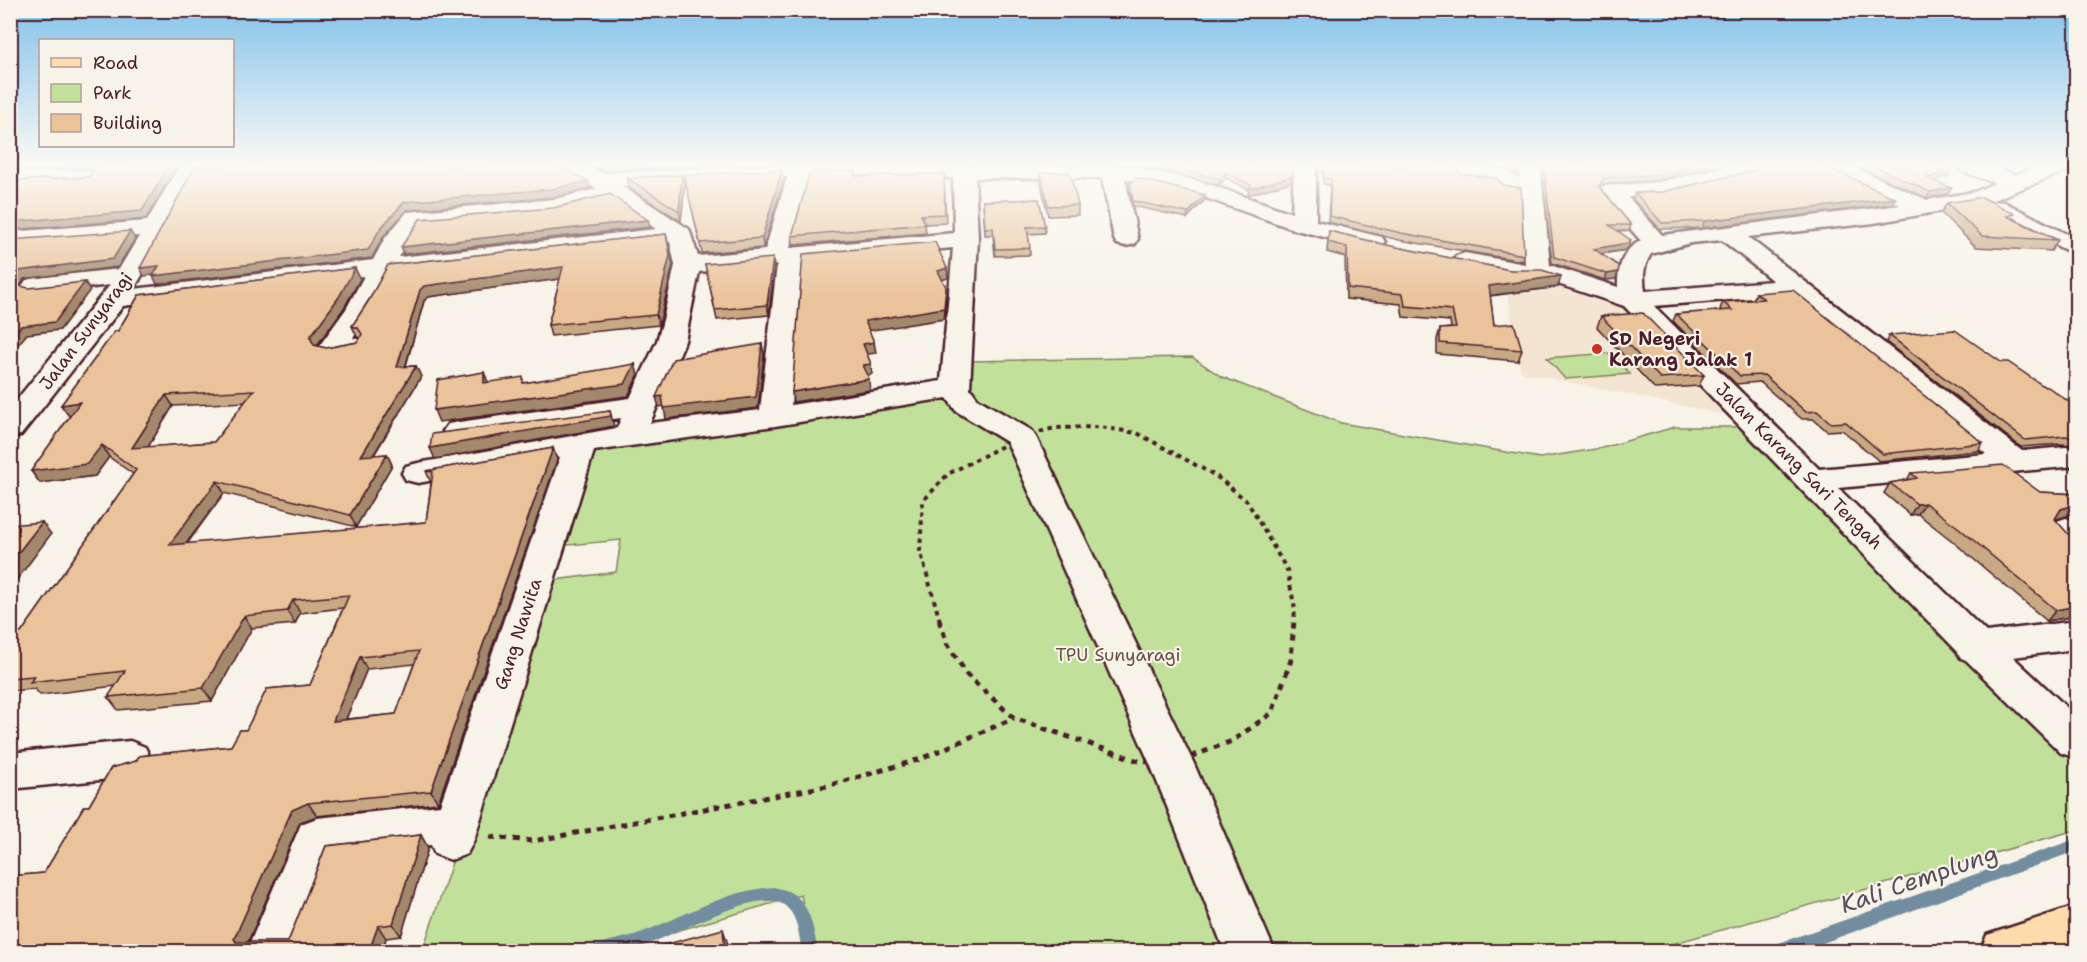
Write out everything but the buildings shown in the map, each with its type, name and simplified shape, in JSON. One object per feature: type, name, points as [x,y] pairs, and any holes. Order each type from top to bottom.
[{"type":"main road","points":[[2005,951],[2076,929]]},
{"type":"street","name":"Jalan Sunyaragi","points":[[11,427],[115,299],[166,211]]},
{"type":"street","points":[[351,346],[331,349],[359,310],[396,239],[417,216],[487,211]]},
{"type":"street","points":[[629,435],[671,341],[688,265],[680,234],[646,211]]},
{"type":"street","points":[[775,417],[783,257],[791,211]]},
{"type":"street","points":[[965,211],[966,239],[955,388],[967,405],[1020,437],[1172,764],[1250,951]]},
{"type":"street","points":[[1120,211],[1126,239]]},
{"type":"street","points":[[1264,211],[1304,225],[1398,249]]},
{"type":"street","points":[[1304,211],[1304,225]]},
{"type":"street","points":[[1534,211],[1538,269]]},
{"type":"street","points":[[1628,211],[1656,243]]},
{"type":"street","points":[[1633,300],[1630,274],[1632,264],[1642,249],[1656,243],[1902,211]]},
{"type":"street","points":[[2004,211],[2076,248]]},
{"type":"street","points":[[10,239],[158,227]]},
{"type":"street","points":[[1727,232],[2016,462]]},
{"type":"street","points":[[115,299],[531,248],[680,234]]},
{"type":"street","points":[[688,265],[966,239]]},
{"type":"street","points":[[1442,257],[1525,272],[1538,269],[1633,300],[1795,287]]},
{"type":"street","points":[[35,286],[130,275]]},
{"type":"street","name":"Jalan Karang Sari Tengah","points":[[1633,300],[1814,480],[1975,648],[2076,741]]},
{"type":"street","points":[[418,473],[629,435],[775,417],[955,388]]},
{"type":"street","points":[[437,434],[642,406]]},
{"type":"street","name":"Gang Nawita","points":[[453,831],[580,444]]},
{"type":"street","points":[[1814,480],[2076,456]]},
{"type":"street","points":[[1975,648],[2076,635]]},
{"type":"street","points":[[10,771],[130,759]]},
{"type":"street","points":[[271,951],[317,838],[453,831]]},
{"type":"path","points":[[453,831],[533,841],[826,786],[921,759],[1014,717]]},
{"type":"shaded area","name":"SD Negeri Karang Jalak 1","points":[[1504,274],[1525,275],[1631,305],[1745,419],[1521,372]]},
{"type":"green space","points":[[1611,353],[1630,374],[1565,379],[1547,358]]},
{"type":"green space","name":"TPU Sunyaragi","points":[[1192,357],[1222,377],[1341,423],[1540,458],[1602,448],[1675,427],[1747,427],[2016,707],[2076,760],[2076,830],[1647,951],[813,951],[801,895],[607,951],[422,952],[547,581],[616,572],[621,540],[558,546],[585,449],[952,396],[970,361]]},
{"type":"waterway","name":"Kali Cemplung","points":[[1776,952],[2076,845]]},
{"type":"waterway","points":[[597,952],[641,940],[737,900],[774,894],[787,898],[797,908],[801,915],[810,952]]},
{"type":"place","name":"SD Negeri Karang Jalak 1","points":[[1597,349]]}]
